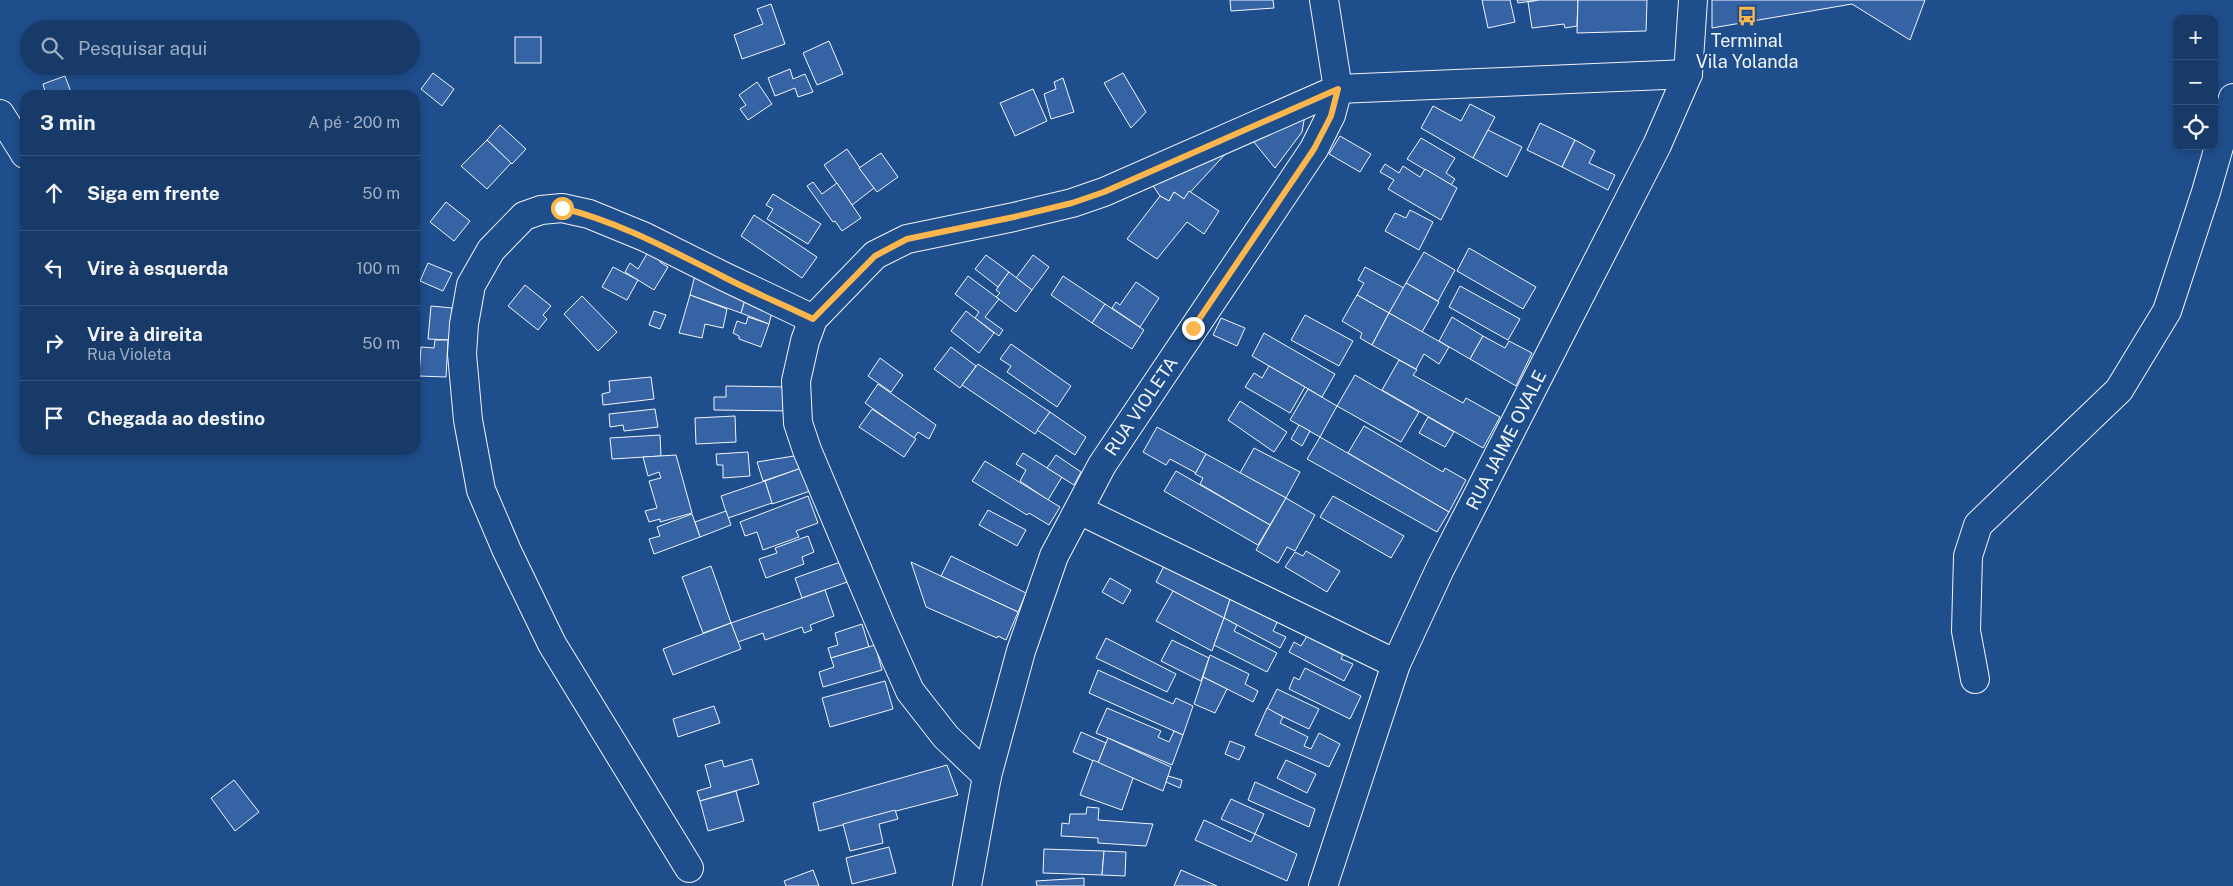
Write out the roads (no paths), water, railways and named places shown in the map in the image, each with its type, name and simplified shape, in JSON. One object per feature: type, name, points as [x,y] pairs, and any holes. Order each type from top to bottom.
[{"type":"street","name":"RUA VIOLETA","points":[[967,886],[987,776],[1021,651],[1052,564],[1102,464],[1314,149],[1331,116],[1338,89],[1324,0]]},
{"type":"street","name":"RUA JAIME OVALE","points":[[1323,886],[1396,664],[1440,569],[1657,146],[1688,74],[1693,0]]},
{"type":"street","points":[[987,776],[946,737],[910,690],[807,450],[798,423],[796,381],[805,341],[813,319],[875,256],[907,239],[1014,217],[1096,194],[1338,89],[1688,74]]},
{"type":"street","points":[[1975,679],[1966,622],[1968,556],[1978,525],[2119,390],[2167,312],[2206,192],[2233,98]]},
{"type":"street","points":[[0,114],[20,146]]},
{"type":"street","points":[[689,868],[552,644],[507,551],[481,490],[468,420],[462,354],[464,324],[471,285],[492,250],[524,216],[541,210],[562,208],[589,214],[645,237],[813,319]]},
{"type":"street","points":[[1079,510],[1396,664]]},
{"type":"place","name":"Terminal Vila Yolanda","points":[[1747,16]]}]
